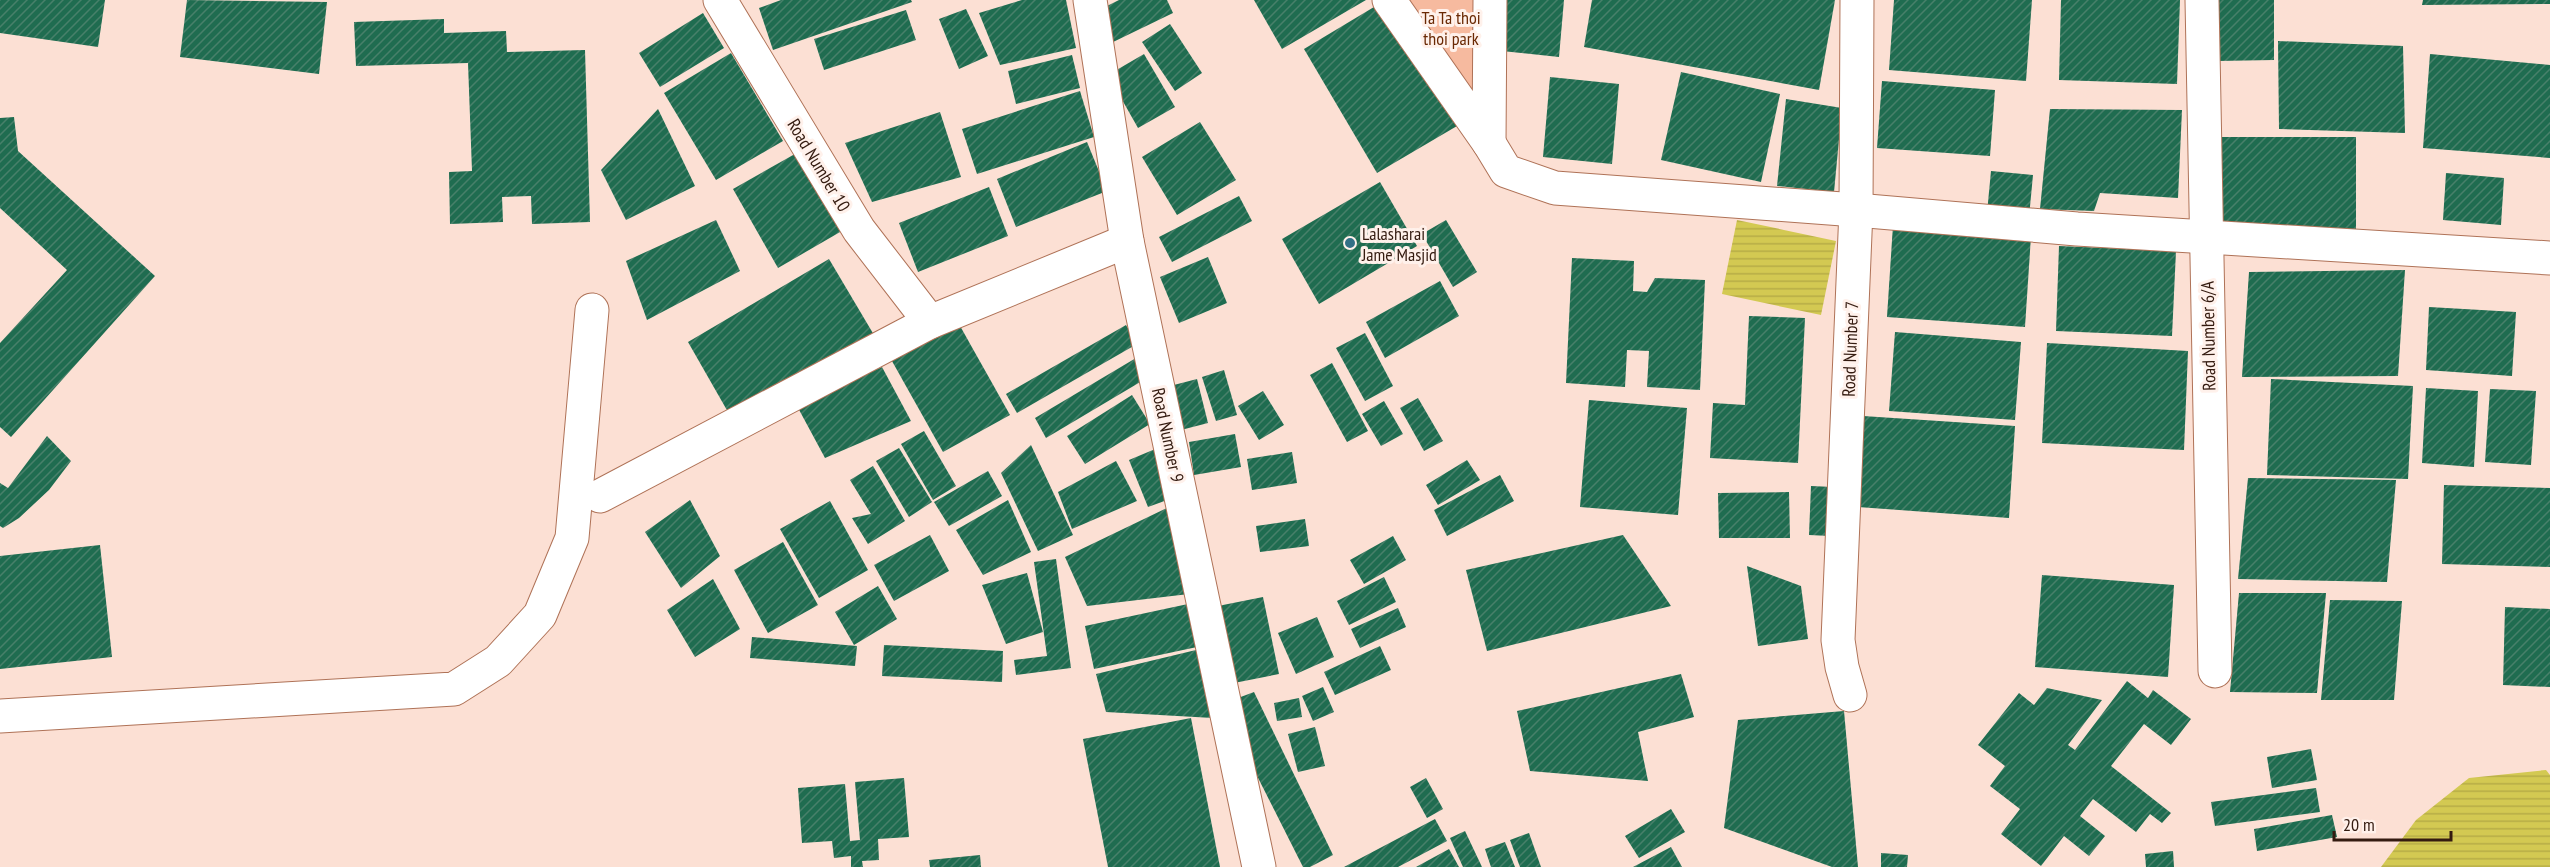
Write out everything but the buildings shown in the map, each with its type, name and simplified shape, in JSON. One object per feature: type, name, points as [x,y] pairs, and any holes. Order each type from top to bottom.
[{"type":"street","name":"Road Number 10","points":[[720,0],[859,230],[930,322]]},
{"type":"street","name":"Road Number 9","points":[[1090,0],[1127,241],[1259,867]]},
{"type":"street","points":[[1389,0],[1506,171],[1555,188],[2077,229],[2550,258]]},
{"type":"street","points":[[1489,143],[1490,0]]},
{"type":"street","name":"Road Number 7","points":[[1850,695],[1842,667],[1838,640],[1856,210],[1857,0]]},
{"type":"street","name":"Road Number 6/A","points":[[2202,0],[2215,671]]},
{"type":"street","points":[[600,496],[930,322],[1127,241]]},
{"type":"street","points":[[0,716],[454,689],[498,661],[540,615],[572,538],[592,310]]},
{"type":"street","points":[[1245,800],[1283,867]]},
{"type":"green space","name":"Ta Ta thoi thoi park","points":[[1398,0],[1479,0],[1478,116]]},
{"type":"shaded area","points":[[1737,220],[1836,241],[1821,315],[1722,294]]},
{"type":"shaded area","points":[[2546,770],[2550,775],[2550,867],[2381,867],[2416,820],[2469,778]]},
{"type":"place","name":"Lalasharai Jame Masjid","points":[[1350,243]]}]
